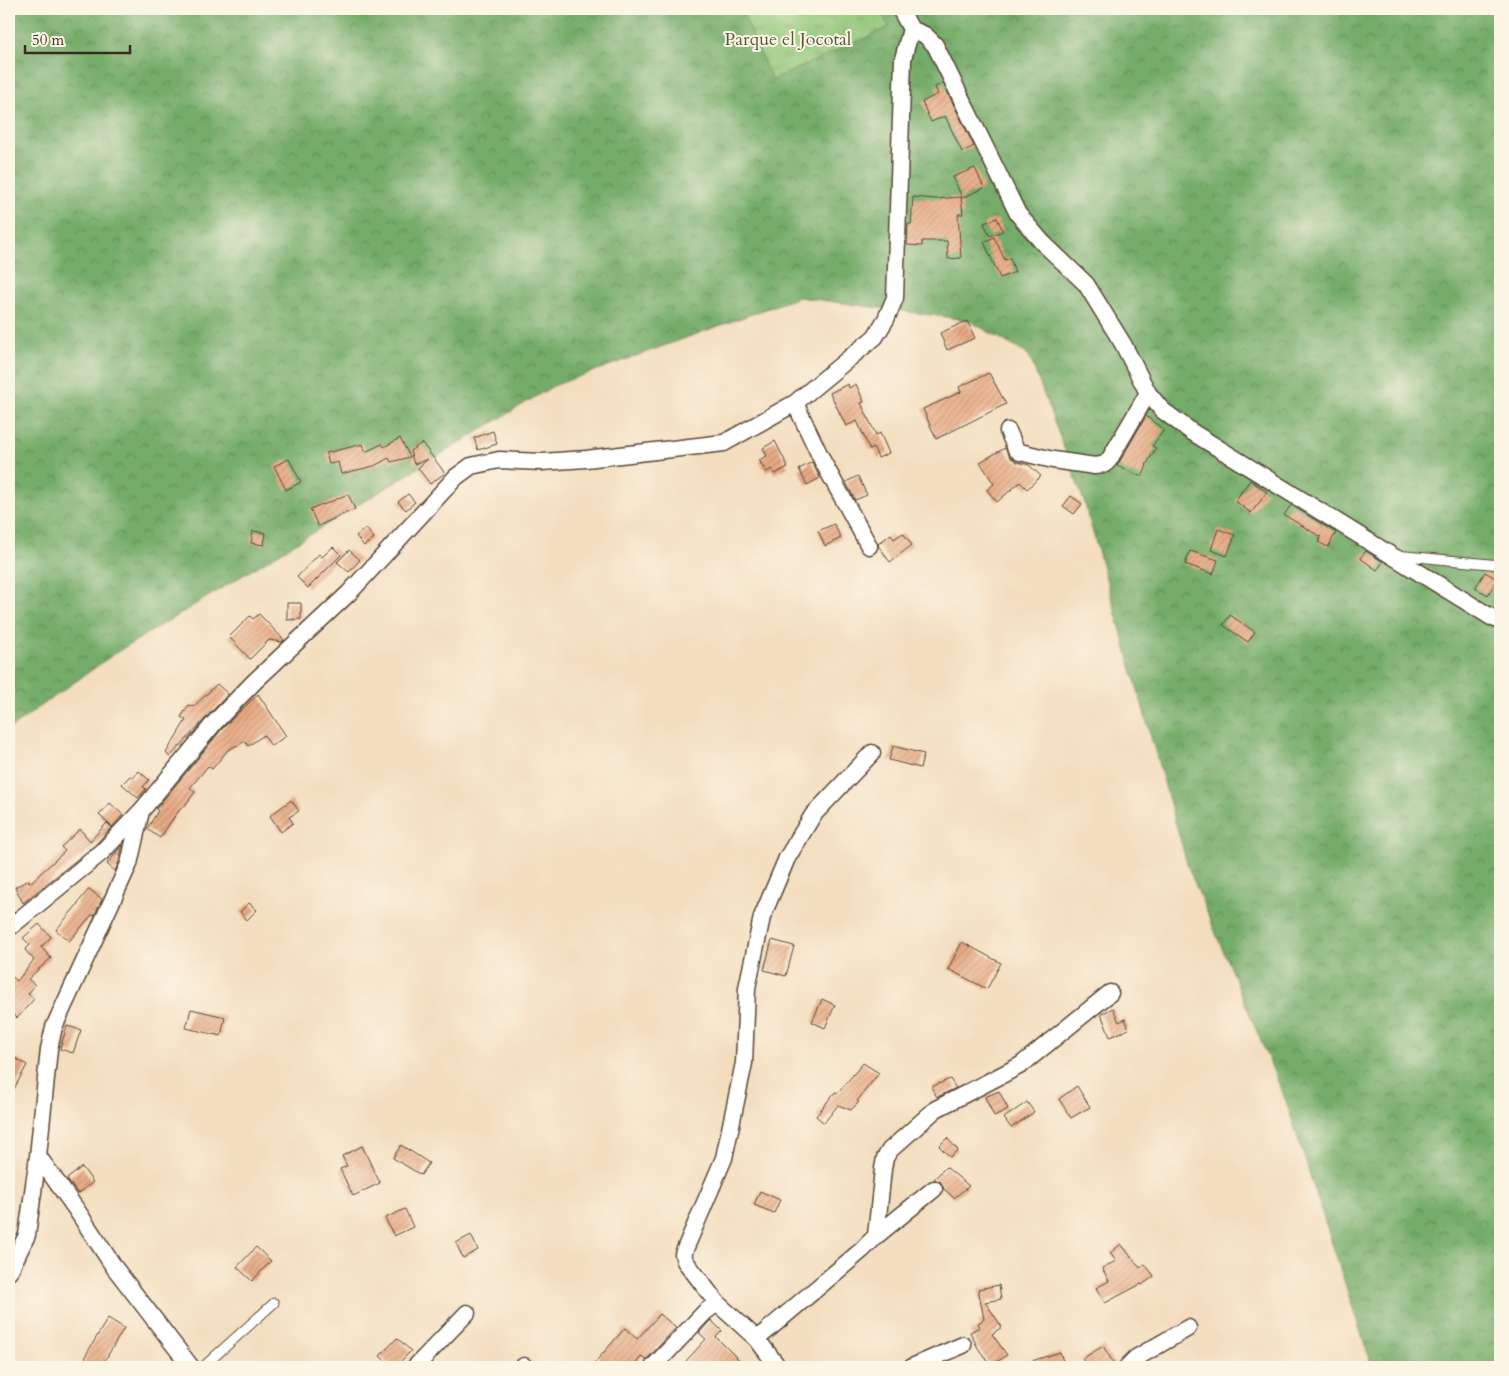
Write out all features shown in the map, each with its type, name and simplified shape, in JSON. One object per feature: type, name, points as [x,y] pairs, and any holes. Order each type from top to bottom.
[{"type":"street","points":[[900,9],[911,29],[925,35],[935,45],[1018,214],[1042,242],[1086,284],[1123,344],[1148,393],[1162,410],[1192,432],[1491,617],[1500,620]]},
{"type":"street","points":[[9,928],[102,852],[142,810],[215,722],[248,687],[349,593],[456,478],[471,466],[499,460],[542,462],[586,459],[724,443],[795,402],[875,336],[886,319],[895,298],[903,59],[911,29]]},
{"type":"street","points":[[1008,431],[1020,452],[1053,460],[1095,466],[1105,464],[1148,393]]},
{"type":"street","points":[[795,402],[823,462],[869,546]]},
{"type":"street","points":[[778,1367],[756,1339],[717,1303],[685,1261],[683,1254],[724,1158],[744,1063],[747,988],[762,917],[787,858],[813,814],[872,753]]},
{"type":"street","points":[[9,1272],[27,1235],[38,1156],[49,1049],[54,1027],[128,864],[142,810]]},
{"type":"street","points":[[876,1236],[883,1169],[885,1158],[890,1150],[936,1109],[1020,1065],[1110,993]]},
{"type":"street","points":[[38,1156],[114,1267],[191,1367]]},
{"type":"street","points":[[756,1339],[934,1189]]},
{"type":"street","points":[[653,1367],[705,1312],[717,1303]]},
{"type":"street","points":[[415,1367],[468,1313]]},
{"type":"street","points":[[1135,1364],[1188,1328]]},
{"type":"street","points":[[912,1367],[963,1345]]},
{"type":"lane","points":[[1391,554],[1500,565]]},
{"type":"lane","points":[[203,1367],[274,1303]]},
{"type":"green space","points":[[9,9],[1500,9],[1500,1367],[1372,1367],[1286,1101],[1188,867],[1084,501],[1029,355],[968,320],[799,297],[553,386],[114,654],[9,729]]},
{"type":"green space","name":"Parque el Jocotal","points":[[741,9],[880,9],[889,27],[772,80]]},
{"type":"building","points":[[943,83],[974,146],[962,152],[945,116],[931,122],[922,102],[938,94],[935,87]]},
{"type":"building","points":[[975,168],[984,188],[962,198],[953,177]]},
{"type":"building","points":[[913,197],[936,199],[961,197],[963,214],[958,214],[961,258],[948,259],[947,241],[922,241],[922,246],[907,245],[908,224],[911,224]]},
{"type":"building","points":[[997,218],[1003,231],[990,236],[984,223]]},
{"type":"building","points":[[994,237],[1005,260],[1010,258],[1015,272],[1000,278],[984,242]]},
{"type":"building","points":[[967,321],[975,338],[947,350],[940,333]]},
{"type":"building","points":[[989,373],[1006,404],[936,439],[923,409],[961,392],[959,387]]},
{"type":"building","points":[[848,384],[849,388],[856,384],[864,402],[861,403],[876,435],[880,433],[889,453],[878,458],[874,448],[870,450],[857,421],[846,426],[830,393]]},
{"type":"building","points":[[1146,416],[1164,430],[1152,446],[1156,448],[1146,465],[1142,477],[1117,466]]},
{"type":"building","points":[[493,431],[497,444],[478,450],[474,438]]},
{"type":"building","points":[[400,438],[410,457],[391,462],[389,458],[374,466],[341,474],[338,462],[329,464],[326,453],[363,444],[365,452],[382,444],[384,447]]},
{"type":"building","points":[[775,441],[788,467],[775,474],[772,469],[766,472],[759,460],[767,456],[763,448]]},
{"type":"building","points":[[422,443],[445,473],[430,484],[418,468],[428,459],[414,464],[410,451]]},
{"type":"building","points":[[1005,448],[1010,457],[1017,462],[1029,465],[1041,476],[1027,489],[1020,482],[997,502],[987,490],[994,484],[980,462]]},
{"type":"building","points":[[289,459],[301,482],[286,490],[274,466]]},
{"type":"building","points":[[812,462],[820,478],[807,485],[799,469]]},
{"type":"building","points":[[858,476],[867,495],[855,500],[846,482]]},
{"type":"building","points":[[1250,480],[1267,492],[1251,513],[1235,501]]},
{"type":"building","points":[[348,494],[355,509],[318,526],[310,509]]},
{"type":"building","points":[[408,494],[415,502],[406,510],[398,502]]},
{"type":"building","points":[[1071,496],[1082,504],[1074,514],[1063,506]]},
{"type":"building","points":[[1291,505],[1336,533],[1328,547],[1318,542],[1321,537],[1284,515]]},
{"type":"building","points":[[834,524],[841,538],[825,546],[818,531]]},
{"type":"building","points":[[366,528],[374,538],[364,546],[356,536]]},
{"type":"building","points":[[1218,529],[1235,535],[1227,556],[1211,550]]},
{"type":"building","points":[[253,531],[266,533],[264,545],[251,543]]},
{"type":"building","points":[[903,533],[912,545],[890,562],[878,544],[891,534],[894,539]]},
{"type":"building","points":[[333,547],[341,555],[308,588],[297,577],[319,554],[322,557]]},
{"type":"building","points":[[349,550],[360,560],[349,572],[337,562]]},
{"type":"building","points":[[1190,551],[1218,560],[1213,574],[1185,564]]},
{"type":"building","points":[[1366,551],[1383,562],[1377,570],[1360,558]]},
{"type":"building","points":[[1485,572],[1497,579],[1488,595],[1475,588]]},
{"type":"building","points":[[287,603],[301,603],[301,619],[287,620]]},
{"type":"building","points":[[259,614],[284,640],[282,642],[269,640],[250,659],[229,637],[250,616],[253,619]]},
{"type":"building","points":[[1230,615],[1255,632],[1248,642],[1223,625]]},
{"type":"building","points":[[217,684],[228,694],[170,757],[166,753],[186,720],[181,717],[189,705],[193,707]]},
{"type":"building","points":[[258,694],[286,736],[271,746],[264,735],[248,746],[245,741],[228,750],[212,769],[208,766],[190,788],[195,792],[174,817],[160,838],[147,829],[158,811],[156,809],[222,729]]},
{"type":"building","points":[[893,746],[924,754],[920,768],[889,760]]},
{"type":"building","points":[[139,771],[149,780],[143,787],[146,789],[138,798],[122,784],[130,776],[133,778]]},
{"type":"building","points":[[291,800],[299,811],[289,817],[293,823],[281,832],[270,816]]},
{"type":"building","points":[[110,803],[123,815],[112,827],[99,815]]},
{"type":"building","points":[[107,823],[112,827],[95,845],[23,903],[15,887],[29,880],[30,883],[65,851],[61,847],[80,829],[90,841]]},
{"type":"building","points":[[123,844],[119,861],[115,871],[107,864]]},
{"type":"building","points":[[89,889],[102,899],[94,916],[92,915],[69,941],[56,930]]},
{"type":"building","points":[[249,903],[257,910],[247,920],[240,912]]},
{"type":"building","points":[[39,924],[51,937],[41,947],[51,958],[28,979],[35,985],[28,994],[34,999],[17,1018],[9,1011],[9,974],[17,981],[34,960],[25,950],[30,945],[23,938]]},
{"type":"building","points":[[772,940],[794,946],[786,976],[764,970]]},
{"type":"building","points":[[962,942],[1001,963],[987,989],[948,969]]},
{"type":"building","points":[[822,999],[835,1005],[825,1028],[812,1022]]},
{"type":"building","points":[[1113,1008],[1119,1022],[1125,1019],[1129,1029],[1110,1037],[1101,1014]]},
{"type":"building","points":[[191,1009],[225,1017],[221,1036],[186,1028]]},
{"type":"building","points":[[67,1026],[81,1030],[73,1053],[60,1049]]},
{"type":"building","points":[[15,1058],[27,1065],[9,1098],[9,1067]]},
{"type":"building","points":[[863,1063],[879,1073],[857,1101],[859,1102],[851,1110],[838,1105],[824,1123],[816,1116],[835,1092],[838,1093]]},
{"type":"building","points":[[950,1079],[956,1088],[937,1097],[931,1087]]},
{"type":"building","points":[[1077,1086],[1090,1107],[1071,1118],[1059,1099]]},
{"type":"building","points":[[999,1091],[1008,1109],[994,1116],[985,1097]]},
{"type":"building","points":[[1027,1102],[1034,1112],[1011,1128],[1004,1118]]},
{"type":"building","points":[[947,1138],[958,1150],[950,1157],[939,1146]]},
{"type":"building","points":[[401,1145],[429,1163],[421,1175],[393,1158]]},
{"type":"building","points":[[362,1146],[380,1183],[353,1196],[340,1169],[347,1166],[342,1156]]},
{"type":"building","points":[[82,1167],[93,1182],[78,1194],[67,1179]]},
{"type":"building","points":[[946,1167],[969,1186],[954,1198],[944,1189],[941,1182],[934,1179]]},
{"type":"building","points":[[760,1191],[780,1200],[774,1213],[754,1205]]},
{"type":"building","points":[[405,1209],[413,1227],[394,1236],[385,1218]]},
{"type":"building","points":[[471,1235],[478,1250],[463,1258],[456,1243]]},
{"type":"building","points":[[1121,1244],[1140,1268],[1145,1264],[1154,1276],[1142,1285],[1105,1303],[1096,1288],[1109,1281],[1102,1268],[1116,1261],[1110,1253]]},
{"type":"building","points":[[256,1247],[271,1261],[252,1281],[237,1267]]},
{"type":"building","points":[[999,1285],[1001,1299],[985,1302],[1002,1327],[992,1334],[1007,1355],[991,1366],[978,1348],[970,1332],[980,1327],[978,1323],[984,1319],[978,1289]]},
{"type":"building","points":[[660,1314],[676,1328],[646,1360],[642,1356],[633,1367],[591,1367],[625,1328],[637,1339]]},
{"type":"building","points":[[108,1318],[124,1328],[101,1367],[84,1365],[87,1353]]},
{"type":"building","points":[[711,1320],[722,1331],[716,1337],[746,1367],[693,1367],[686,1361],[706,1339],[699,1333]]},
{"type":"building","points":[[397,1338],[411,1351],[395,1367],[392,1367],[380,1356]]},
{"type":"building","points":[[1103,1346],[1116,1367],[1087,1367],[1082,1359]]},
{"type":"building","points":[[1060,1352],[1065,1367],[1019,1367],[1019,1365]]}]
